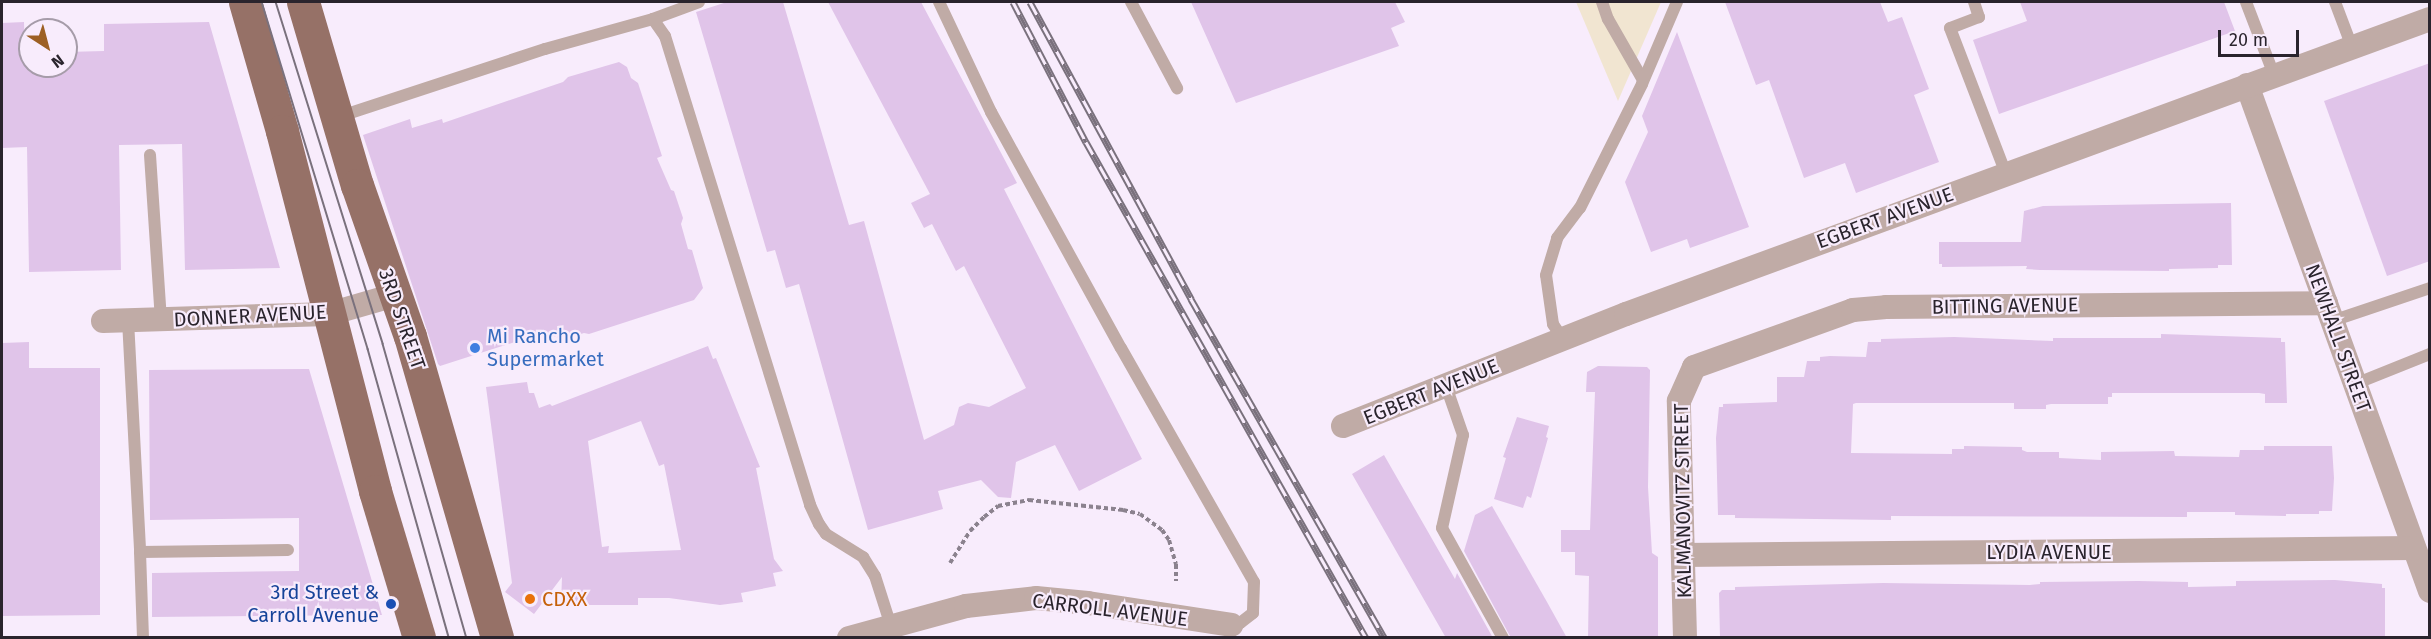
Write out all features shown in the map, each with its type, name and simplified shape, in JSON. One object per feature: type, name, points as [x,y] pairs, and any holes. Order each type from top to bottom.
[{"type":"main road","points":[[245,2],[282,131],[375,491],[418,638]]},
{"type":"main road","name":"3RD STREET","points":[[303,2],[336,118],[410,336],[497,638]]},
{"type":"street","name":"EGBERT AVENUE","points":[[1343,426],[1563,339],[2430,19]]},
{"type":"street","name":"NEWHALL STREET","points":[[2247,85],[2430,591]]},
{"type":"street","name":"DONNER AVENUE","points":[[103,321],[329,314],[395,295]]},
{"type":"street","name":"BITTING AVENUE","points":[[1694,367],[1853,310],[1886,307],[2329,312]]},
{"type":"street","name":"KALMANOVITZ STREET","points":[[1685,638],[1679,401],[1694,367]]},
{"type":"street","name":"LYDIA AVENUE","points":[[1683,555],[2414,548]]},
{"type":"street","name":"CARROLL AVENUE","points":[[849,638],[966,606],[1036,598],[1088,603],[1231,625]]},
{"type":"lane","points":[[336,118],[545,49],[654,19],[699,2]]},
{"type":"lane","points":[[939,2],[992,112],[1121,348],[1254,582],[1253,613],[1240,623],[1231,625]]},
{"type":"lane","points":[[1131,2],[1177,88]]},
{"type":"lane","points":[[1602,2],[1608,19],[1644,80]]},
{"type":"lane","points":[[1563,339],[1553,324],[1546,275],[1557,238],[1580,208],[1644,80],[1677,2]]},
{"type":"lane","points":[[1974,2],[1979,17],[1950,27],[2006,174]]},
{"type":"lane","points":[[2247,2],[2274,75]]},
{"type":"lane","points":[[2336,2],[2352,47]]},
{"type":"lane","points":[[654,19],[665,36],[810,505],[826,534],[863,557],[875,576],[891,626]]},
{"type":"lane","points":[[150,155],[161,320]]},
{"type":"lane","points":[[2329,312],[2430,288]]},
{"type":"lane","points":[[128,320],[143,638]]},
{"type":"lane","points":[[2355,384],[2430,354]]},
{"type":"lane","points":[[1446,386],[1463,435],[1442,528],[1503,638]]},
{"type":"lane","points":[[140,552],[288,550]]},
{"type":"path","points":[[950,563],[970,531],[984,516],[998,506],[1029,500],[1123,510],[1140,514],[1162,530],[1169,540],[1176,564],[1176,581]]},
{"type":"shaded area","points":[[1576,2],[1661,2],[1618,101]]},
{"type":"building","points":[[727,2],[783,2],[849,225],[864,221],[924,440],[954,425],[959,407],[968,403],[989,407],[1026,388],[964,266],[956,271],[932,224],[924,228],[911,203],[930,194],[828,2],[921,2],[1017,183],[1004,189],[1142,459],[1079,491],[1055,445],[1016,462],[1011,498],[998,497],[981,480],[938,491],[943,509],[868,530],[799,284],[786,288],[775,250],[767,252],[696,12]]},
{"type":"building","points":[[1191,2],[1395,2],[1405,22],[1391,28],[1399,46],[1236,103]]},
{"type":"building","points":[[1725,2],[1880,2],[1888,22],[1902,17],[1929,89],[1914,95],[1939,162],[1856,193],[1845,163],[1804,178],[1769,80],[1756,85]]},
{"type":"building","points":[[2020,2],[2224,2],[2235,31],[1999,114],[1973,40],[2027,21]]},
{"type":"building","points":[[18,22],[18,78],[78,78],[78,52],[104,51],[104,24],[209,22],[280,268],[185,270],[182,144],[119,145],[121,270],[29,272],[27,147],[2,148],[2,23]]},
{"type":"building","points":[[1677,32],[1749,227],[1690,248],[1687,239],[1651,252],[1625,182],[1648,132],[1642,116]]},
{"type":"building","points":[[619,62],[627,67],[631,78],[638,83],[662,156],[657,158],[671,190],[674,191],[683,218],[681,224],[688,249],[692,250],[703,288],[694,300],[589,334],[584,333],[562,340],[546,332],[440,366],[363,135],[410,119],[412,128],[442,119],[443,123],[563,82],[568,77]]},
{"type":"building","points":[[2430,63],[2430,261],[2387,276],[2324,101]]},
{"type":"building","points":[[2231,203],[2232,265],[2218,265],[2218,268],[2169,269],[2169,271],[2040,270],[2026,269],[2027,266],[1942,267],[1942,264],[1939,264],[1939,242],[2021,242],[2024,211],[2043,206]]},
{"type":"building","points":[[2161,334],[2281,338],[2281,342],[2285,342],[2287,403],[2265,403],[2265,394],[2259,393],[2112,393],[2112,397],[2108,397],[2108,404],[2051,404],[2046,405],[2046,409],[2014,409],[2014,403],[1856,403],[1853,404],[1851,453],[1952,454],[1952,449],[1964,449],[1964,446],[2022,447],[2022,450],[2027,452],[2059,452],[2059,458],[2101,460],[2101,452],[2174,451],[2175,456],[2239,457],[2240,450],[2264,450],[2264,446],[2332,446],[2334,478],[2332,511],[2319,511],[2319,514],[2286,514],[2286,516],[2235,515],[2235,512],[2187,512],[2187,517],[1891,516],[1891,520],[1735,518],[1735,515],[1718,515],[1716,438],[1719,407],[1723,407],[1723,404],[1777,402],[1777,377],[1804,377],[1807,361],[1820,361],[1820,357],[1830,356],[1866,357],[1868,342],[1881,342],[1881,339],[1954,337],[2053,341],[2053,338],[2161,338]]},
{"type":"building","points":[[29,342],[29,368],[100,368],[100,615],[2,616],[2,343]]},
{"type":"building","points":[[708,346],[713,359],[716,358],[760,467],[756,468],[774,559],[783,571],[773,573],[776,586],[741,593],[743,602],[720,605],[669,598],[638,598],[638,605],[561,605],[562,577],[534,614],[505,592],[512,583],[486,387],[527,382],[529,393],[534,393],[539,408],[550,404],[552,406]],"holes":[[[641,421],[659,466],[664,464],[681,550],[608,553],[609,546],[602,547],[588,441]]]},
{"type":"building","points":[[1598,366],[1647,367],[1650,370],[1648,487],[1652,553],[1658,557],[1658,638],[1588,638],[1589,576],[1575,575],[1575,552],[1561,552],[1561,530],[1590,530],[1595,392],[1586,392],[1587,372]]},
{"type":"building","points":[[309,369],[382,615],[152,617],[152,573],[299,571],[299,518],[150,520],[149,370]]},
{"type":"building","points":[[1517,417],[1549,426],[1546,437],[1548,438],[1531,498],[1527,496],[1523,508],[1494,499],[1506,458],[1503,457]]},
{"type":"building","points":[[1384,455],[1455,579],[1457,573],[1493,638],[1446,638],[1352,474]]},
{"type":"building","points":[[1492,506],[1567,638],[1511,638],[1464,551],[1475,515]]},
{"type":"building","points":[[2335,580],[2382,584],[2382,588],[2385,588],[2385,638],[1720,638],[1719,593],[1722,590],[1735,590],[1735,587],[1883,583],[2030,585],[2040,584],[2040,582],[2138,581],[2188,582],[2188,587],[2236,586],[2236,581]]},
{"type":"tram line","points":[[262,2],[368,349],[449,638]]},
{"type":"tram line","points":[[276,2],[383,344],[467,638]]},
{"type":"railway","points":[[1013,2],[1086,142],[1366,638]]},
{"type":"railway","points":[[1030,2],[1191,299],[1384,638]]},
{"type":"place","name":"Mi Rancho Supermarket","points":[[475,348]]},
{"type":"place","name":"CDXX","points":[[530,599]]},
{"type":"place","name":"3rd Street & Carroll Avenue","points":[[391,604]]}]
